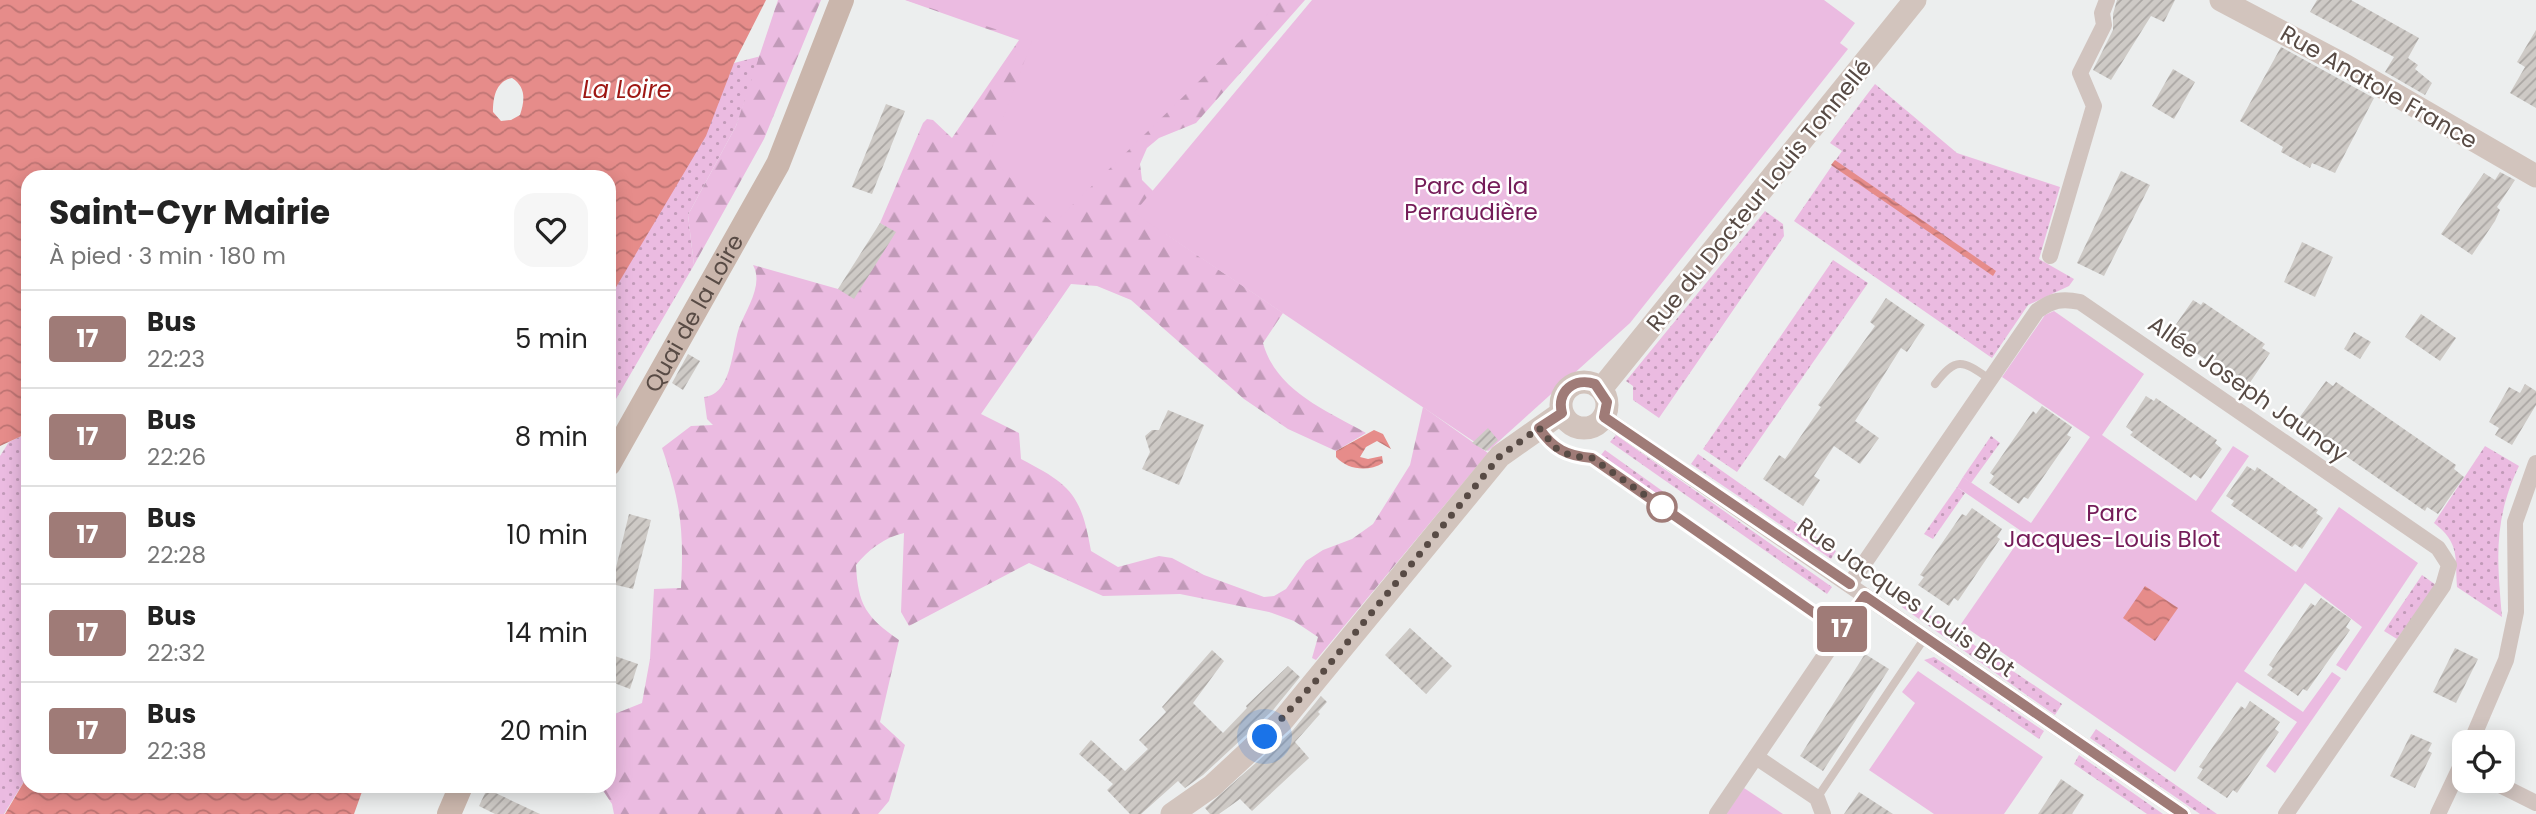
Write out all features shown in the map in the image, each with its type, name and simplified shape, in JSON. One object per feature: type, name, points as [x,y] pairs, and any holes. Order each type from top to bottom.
[{"type":"main road","name":"Quai de la Loire","points":[[616,452],[778,164],[842,0]]},
{"type":"main road","points":[[449,814],[458,793]]},
{"type":"street","name":"Rue du Docteur Louis Tonnellé","points":[[1601,389],[1915,0]]},
{"type":"street","points":[[2050,256],[2094,106],[2080,73],[2104,24],[2102,13],[2107,0]]},
{"type":"street","name":"Rue Anatole France","points":[[2221,0],[2346,66],[2536,176]]},
{"type":"street","name":"Allée Joseph Jaunay","points":[[1850,584],[2037,311],[2050,302],[2064,298],[2080,302],[2438,548],[2449,565],[2443,586],[2286,814]]},
{"type":"street","points":[[1588,382],[1601,389],[1607,402],[1604,417],[1598,423],[1582,428],[1567,422],[1562,413],[1563,393],[1574,383],[1588,382]]},
{"type":"street","points":[[1172,814],[1212,786],[1283,720],[1500,456],[1562,413]]},
{"type":"street","name":"Rue Jacques Louis Blot","points":[[1604,417],[1850,584],[1924,639],[2183,814]]},
{"type":"street","points":[[2476,730],[2506,660],[2516,612],[2515,522],[2536,463]]},
{"type":"street","points":[[1717,814],[1865,596]]},
{"type":"street","points":[[1756,757],[1820,806]]},
{"type":"street","points":[[2438,814],[2452,786]]},
{"type":"street","points":[[2515,792],[2536,803]]},
{"type":"lane","points":[[1935,384],[1949,366],[1958,363],[1970,366],[1991,380]]},
{"type":"lane","points":[[1539,428],[1557,449],[1572,456],[1592,458],[1840,631]]},
{"type":"lane","points":[[1820,806],[1924,639]]},
{"type":"green space","points":[[778,0],[821,0],[764,139],[694,265],[688,215],[736,126]]},
{"type":"green space","points":[[905,0],[1305,0],[1196,123],[1159,138],[1147,148],[1140,164],[1142,180],[1163,201],[1166,234],[1283,313],[1263,343],[1279,374],[1305,398],[1366,433],[1336,451],[1288,429],[1244,399],[1131,300],[1097,286],[1071,284],[981,414],[1019,433],[1021,459],[1052,476],[1071,493],[1083,516],[1091,551],[1118,567],[1159,556],[1172,558],[1204,575],[1264,597],[1274,596],[1286,589],[1306,561],[1323,550],[1352,539],[1373,524],[1410,465],[1423,407],[1488,453],[1316,660],[1312,658],[1318,637],[1294,621],[1269,612],[1180,594],[1103,596],[1029,563],[909,626],[901,612],[904,533],[890,538],[871,549],[856,565],[859,590],[866,609],[871,617],[899,640],[880,722],[905,745],[889,801],[878,814],[614,814],[612,804],[605,793],[616,793],[616,713],[642,703],[650,659],[654,589],[681,588],[680,517],[662,448],[691,426],[713,425],[707,419],[704,397],[713,394],[726,380],[739,328],[755,289],[756,273],[753,265],[838,289],[895,232],[880,223],[923,123],[927,119],[933,120],[952,138],[1019,40]]},
{"type":"green space","points":[[906,0],[1282,0],[1053,224],[989,155],[1032,41]]},
{"type":"green space","name":"Parc de la Perraudière","points":[[1312,0],[1824,0],[1855,23],[1840,43],[1848,49],[1630,323],[1488,451],[1134,213]]},
{"type":"green space","points":[[761,56],[736,126],[688,215],[694,265],[616,399],[616,286],[734,63]]},
{"type":"green space","points":[[1875,84],[1957,153],[2060,187],[2039,259],[2074,279],[2069,286],[2028,305],[1992,358],[1794,221],[1842,151],[1830,143]]},
{"type":"green space","points":[[1765,211],[1783,224],[1784,236],[1659,418],[1633,400],[1633,386],[1626,381]]},
{"type":"green space","points":[[1833,260],[1868,283],[1737,472],[1703,449]]},
{"type":"green space","name":"Parc Jacques-Louis Blot","points":[[2054,311],[2144,374],[2102,435],[2196,501],[2233,446],[2249,456],[2211,511],[2296,572],[2339,507],[2418,563],[2346,671],[2336,665],[2362,627],[2305,583],[2244,671],[2303,712],[2332,672],[2341,678],[2275,773],[2266,766],[2297,722],[2237,682],[2175,772],[1961,624],[2024,533],[1957,487],[1963,477],[2031,523],[2090,437],[2002,377],[2045,315]]},
{"type":"green space","points":[[1616,435],[1832,587],[1827,594],[1610,442]]},
{"type":"green space","points":[[21,436],[21,786],[4,814],[0,814],[0,456],[9,442]]},
{"type":"green space","points":[[1991,436],[2000,443],[1971,483],[1963,477]]},
{"type":"green space","points":[[2485,446],[2519,466],[2501,522],[2498,558],[2502,617],[2457,587],[2456,559],[2452,544],[2434,523]]},
{"type":"green space","points":[[1605,450],[1668,495],[1664,500],[1601,455]]},
{"type":"green space","points":[[1698,454],[1836,551],[1831,559],[1691,464]]},
{"type":"green space","points":[[1957,487],[1965,493],[1933,539],[1924,534]]},
{"type":"green space","points":[[2422,575],[2436,585],[2397,639],[2384,631]]},
{"type":"green space","points":[[1906,599],[2062,704],[2055,715],[1902,607]]},
{"type":"green space","points":[[1934,657],[2044,731],[2039,739],[1924,660]]},
{"type":"green space","points":[[1918,671],[2043,757],[2004,814],[1934,814],[1869,770],[1915,703],[1902,692]]},
{"type":"green space","points":[[2096,729],[2217,814],[2200,814],[2090,738]]},
{"type":"green space","points":[[2079,755],[2163,814],[2147,814],[2074,764]]},
{"type":"green space","points":[[1744,788],[1783,814],[1726,814]]},
{"type":"water","name":"La Loire","points":[[0,0],[766,0],[734,63],[706,136],[616,287],[616,170],[21,170],[21,436],[0,446]],"holes":[[[512,78],[520,85],[523,94],[520,115],[501,121],[493,112],[496,90],[502,82]]]},
{"type":"water","points":[[1835,160],[1996,271],[1993,276],[1831,165]]},
{"type":"water","points":[[1374,430],[1383,434],[1391,449],[1377,441],[1366,447],[1360,457],[1368,459],[1382,456],[1383,463],[1371,468],[1358,468],[1346,465],[1336,457],[1336,451]]},
{"type":"water","points":[[2145,586],[2178,608],[2155,641],[2123,618]]},
{"type":"water","points":[[21,787],[21,793],[362,793],[354,814],[5,814]]},
{"type":"building","points":[[2117,0],[2175,0],[2164,22],[2151,16],[2111,80],[2093,70],[2113,30],[2113,14]]},
{"type":"building","points":[[2317,0],[2351,0],[2419,38],[2408,58],[2418,65],[2415,69],[2432,83],[2425,95],[2385,72],[2394,57],[2310,12]]},
{"type":"building","points":[[2536,30],[2536,108],[2510,93],[2525,67],[2517,62]]},
{"type":"building","points":[[2281,47],[2374,98],[2335,173],[2312,163],[2310,168],[2281,152],[2283,147],[2240,121]]},
{"type":"building","points":[[2173,69],[2195,82],[2174,119],[2152,106]]},
{"type":"building","points":[[886,104],[905,111],[872,194],[852,187]]},
{"type":"building","points":[[2121,171],[2150,185],[2104,276],[2077,263]]},
{"type":"building","points":[[2500,172],[2515,180],[2497,207],[2500,210],[2495,221],[2472,255],[2441,234],[2484,173],[2495,180]]},
{"type":"building","points":[[880,223],[896,232],[854,299],[838,289]]},
{"type":"building","points":[[2302,242],[2333,257],[2315,297],[2284,282]]},
{"type":"building","points":[[1886,298],[1925,325],[1907,352],[1901,348],[1855,421],[1879,438],[1860,464],[1834,446],[1814,476],[1820,480],[1803,506],[1763,479],[1779,455],[1785,459],[1821,407],[1818,405],[1875,326],[1870,322]]},
{"type":"building","points":[[2193,300],[2201,305],[2203,302],[2265,344],[2262,348],[2270,353],[2249,384],[2242,378],[2239,382],[2177,340],[2180,335],[2172,330]]},
{"type":"building","points":[[2421,314],[2456,338],[2440,361],[2405,337]]},
{"type":"building","points":[[2354,332],[2371,342],[2360,359],[2344,349]]},
{"type":"building","points":[[688,354],[700,361],[683,390],[672,383]]},
{"type":"building","points":[[2326,381],[2333,386],[2336,382],[2456,465],[2454,469],[2464,477],[2438,514],[2427,507],[2425,511],[2304,427],[2307,423],[2299,418]]},
{"type":"building","points":[[2525,384],[2536,391],[2536,405],[2512,445],[2495,435],[2499,428],[2489,422],[2509,387],[2520,393]]},
{"type":"building","points":[[2146,396],[2154,401],[2156,398],[2217,440],[2215,443],[2222,449],[2201,479],[2194,474],[2191,478],[2130,435],[2133,432],[2126,427]]},
{"type":"building","points":[[2042,406],[2072,427],[2067,435],[2071,437],[2028,499],[2024,497],[2019,504],[1989,483],[1994,476],[1990,473],[2033,411],[2036,414]]},
{"type":"building","points":[[1168,410],[1204,425],[1179,485],[1142,469],[1150,452],[1145,436],[1152,430],[1159,430]]},
{"type":"building","points":[[1488,428],[1498,440],[1486,451],[1472,443]]},
{"type":"building","points":[[2247,466],[2255,471],[2257,467],[2318,510],[2316,513],[2323,518],[2302,549],[2295,544],[2292,547],[2231,505],[2234,501],[2226,496]]},
{"type":"building","points":[[1972,508],[2002,529],[1997,537],[2000,539],[1958,601],[1954,598],[1949,606],[1918,585],[1924,577],[1920,575],[1962,514],[1966,516]]},
{"type":"building","points":[[629,514],[651,520],[633,589],[616,585],[616,568]]},
{"type":"building","points":[[2321,598],[2351,619],[2346,627],[2350,630],[2307,691],[2303,689],[2298,696],[2267,675],[2273,668],[2269,665],[2311,603],[2315,606]]},
{"type":"building","points":[[1410,628],[1452,666],[1426,694],[1385,655]]},
{"type":"building","points":[[2455,648],[2478,659],[2456,703],[2433,692]]},
{"type":"building","points":[[1212,650],[1224,661],[1193,703],[1223,733],[1246,706],[1288,666],[1300,677],[1273,710],[1203,775],[1185,788],[1178,781],[1141,814],[1130,814],[1107,790],[1113,784],[1079,754],[1091,740],[1125,771],[1148,749],[1139,740],[1166,712],[1162,707]]},
{"type":"building","points":[[1865,654],[1889,669],[1823,771],[1800,756]]},
{"type":"building","points":[[616,656],[638,664],[630,689],[616,684]]},
{"type":"building","points":[[1321,696],[1327,702],[1295,742],[1309,758],[1252,811],[1240,799],[1219,814],[1210,814],[1205,808],[1293,730]]},
{"type":"building","points":[[2250,701],[2280,722],[2275,729],[2279,732],[2237,793],[2233,790],[2227,798],[2197,778],[2203,769],[2199,767],[2241,706],[2245,709]]},
{"type":"building","points":[[2411,734],[2432,743],[2428,751],[2432,753],[2415,788],[2390,776]]},
{"type":"building","points":[[2061,779],[2084,795],[2072,814],[2038,814]]},
{"type":"building","points":[[1859,792],[1893,814],[1844,814]]},
{"type":"building","points":[[485,793],[495,793],[540,814],[495,814],[479,806]]},
{"type":"bus line","name":"17","points":[[1850,584],[1604,417],[1607,402],[1601,389],[1595,384],[1581,381],[1567,387],[1560,400],[1562,413],[1539,428],[1557,449],[1572,456],[1592,458],[1840,631],[1865,596],[1924,639],[2183,814]]},
{"type":"route","points":[[1265,737],[1314,683],[1500,456],[1539,428],[1557,449],[1572,456],[1592,458],[1662,507]]}]
